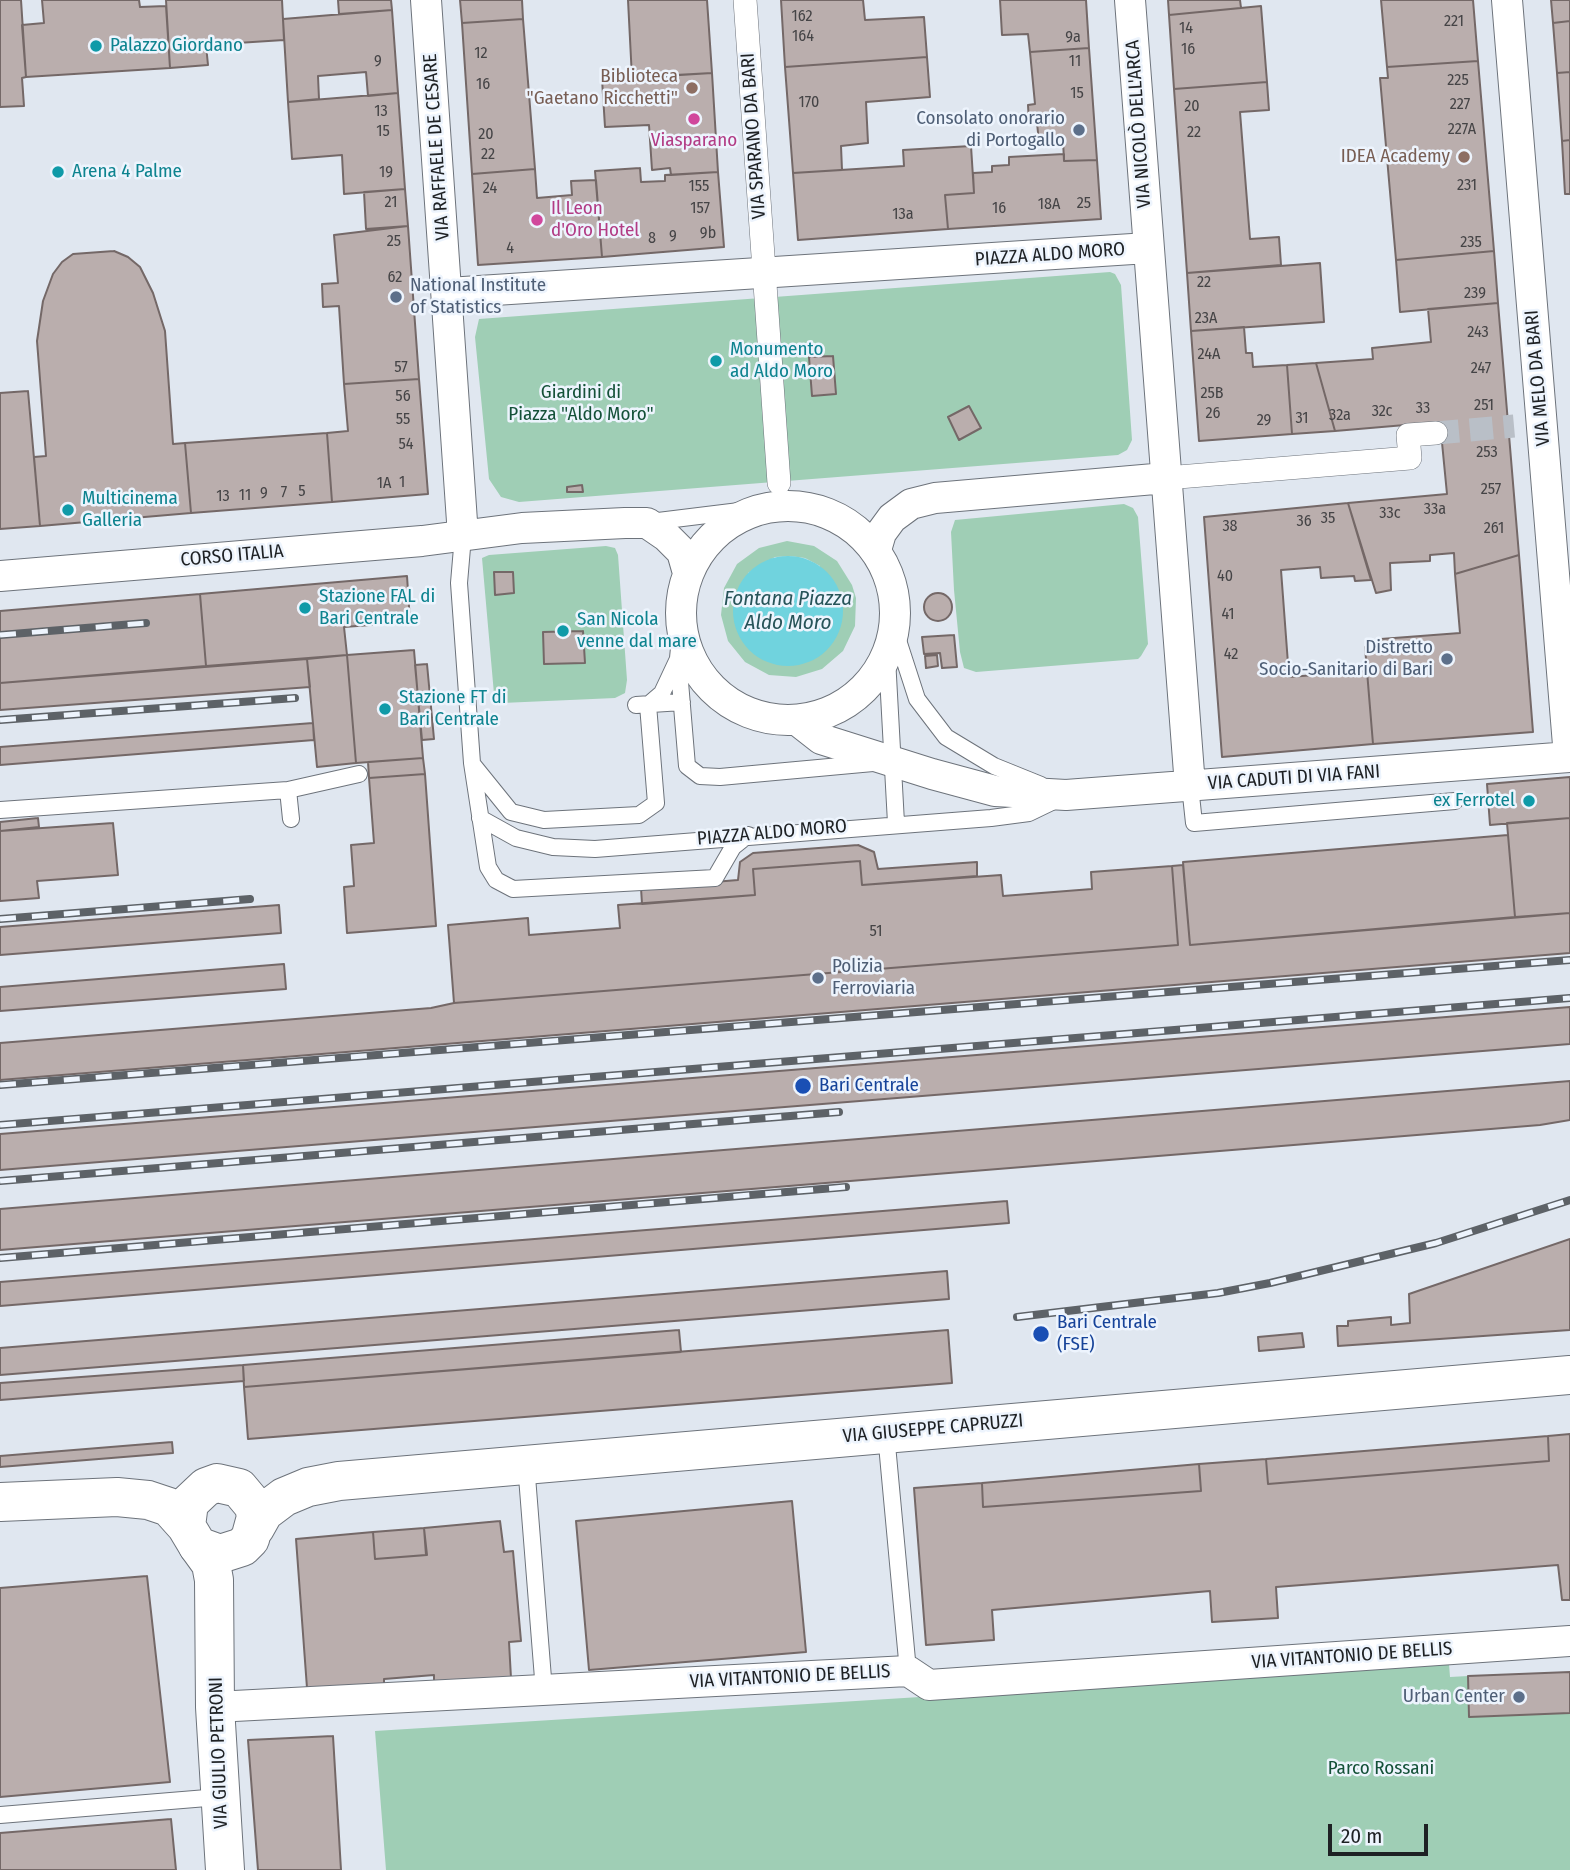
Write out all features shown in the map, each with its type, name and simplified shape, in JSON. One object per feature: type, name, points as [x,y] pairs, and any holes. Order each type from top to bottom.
[{"type":"main road","name":"VIA GIUSEPPE CAPRUZZI","points":[[0,1502],[117,1497],[148,1500],[222,1488],[276,1494],[339,1480],[1570,1375]]},
{"type":"main road","points":[[222,1488],[254,1506],[248,1538],[220,1554],[192,1536],[189,1503],[222,1488]]},
{"type":"main road","name":"VIA GIUSEPPE CAPRUZZI","points":[[248,1538],[270,1507],[297,1491]]},
{"type":"main road","name":"VIA GIUSEPPE CAPRUZZI","points":[[148,1500],[169,1507],[192,1536]]},
{"type":"main road","name":"VIA GIULIO PETRONI","points":[[192,1536],[213,1570],[215,1707],[225,1870]]},
{"type":"main road","name":"VIA GIULIO PETRONI","points":[[216,1636],[230,1570],[248,1538]]},
{"type":"street","name":"VIA RAFFAELE DE CESARE","points":[[426,0],[448,293]]},
{"type":"street","name":"VIA SPARANO DA BARI","points":[[745,0],[764,273]]},
{"type":"street","name":"VIA NICOLÒ DELL'ARCA","points":[[1129,0],[1148,248]]},
{"type":"street","name":"VIA MELO DA BARI","points":[[1507,0],[1569,757]]},
{"type":"street","name":"PIAZZA ALDO MORO","points":[[448,293],[1148,248],[1190,786],[1066,795],[995,791],[821,739],[798,721]]},
{"type":"street","points":[[764,273],[779,495]]},
{"type":"street","points":[[448,293],[463,536],[522,528],[636,523],[682,552],[688,573]]},
{"type":"street","points":[[876,550],[881,533],[892,518],[911,504],[935,498],[1410,458],[1408,435],[1436,432]]},
{"type":"street","points":[[779,495],[832,515],[856,529],[876,550],[890,575],[896,602],[891,644],[872,682],[851,701],[825,715],[798,721],[765,719],[734,706],[709,687],[691,659],[681,628],[681,600],[688,573],[715,534],[779,495]]},
{"type":"street","name":"CORSO ITALIA","points":[[0,576],[463,536]]},
{"type":"street","name":"VIA CADUTI DI VIA FANI","points":[[1190,786],[1569,757]]},
{"type":"street","name":"VIA VITANTONIO DE BELLIS","points":[[215,1707],[908,1671],[929,1685],[1570,1641]]},
{"type":"lane","points":[[636,523],[779,495]]},
{"type":"lane","points":[[463,536],[459,583],[464,764],[480,818],[488,867],[496,880],[513,889],[715,878],[733,847],[748,835]]},
{"type":"lane","points":[[681,628],[678,658],[687,765],[699,776],[720,777],[893,762]]},
{"type":"lane","points":[[891,644],[896,823]]},
{"type":"lane","points":[[891,644],[917,699],[946,737],[994,765],[1066,795]]},
{"type":"lane","points":[[642,705],[662,693],[678,658]]},
{"type":"lane","points":[[642,705],[682,702]]},
{"type":"lane","points":[[464,764],[511,812],[544,820],[639,814],[656,803],[642,705]]},
{"type":"lane","points":[[0,810],[288,790],[359,774]]},
{"type":"lane","name":"VIA CADUTI DI VIA FANI","points":[[1190,786],[1194,823],[1455,801]]},
{"type":"lane","points":[[288,790],[291,819]]},
{"type":"lane","name":"PIAZZA ALDO MORO","points":[[480,818],[516,838],[573,849],[1029,813],[1066,795]]},
{"type":"lane","points":[[887,1434],[908,1671]]},
{"type":"lane","points":[[526,1464],[544,1690]]},
{"type":"lane","points":[[0,1815],[219,1797]]},
{"type":"green space","name":"Giardini di Piazza \"Aldo Moro\"","points":[[1110,272],[1115,274],[1121,285],[1132,440],[1127,450],[1118,455],[519,502],[501,497],[489,479],[475,337],[479,319]]},
{"type":"green space","points":[[1124,504],[1133,508],[1138,517],[1148,644],[1141,656],[1138,659],[976,672],[964,668],[954,590],[951,532],[955,520]]},
{"type":"green space","points":[[787,541],[814,546],[837,561],[852,585],[856,598],[855,626],[843,651],[822,669],[796,677],[769,675],[745,662],[728,641],[721,615],[724,588],[737,564],[759,548]],"holes":[[[775,557],[805,558],[820,566],[816,657],[786,665],[748,573]]]},
{"type":"green space","points":[[606,546],[615,548],[618,555],[627,680],[625,693],[615,698],[502,703],[494,694],[482,558],[489,555]]},
{"type":"green space","name":"Parco Rossani","points":[[1449,1664],[1450,1677],[1468,1676],[1470,1717],[1570,1713],[1570,1870],[386,1870],[375,1731]]},
{"type":"water","name":"Fontana Piazza Aldo Moro","points":[[788,556],[809,561],[827,572],[838,590],[843,611],[838,632],[827,650],[809,661],[788,666],[767,661],[749,650],[738,632],[733,611],[738,590],[749,572],[767,561]]},
{"type":"building","points":[[0,0],[21,0],[26,77],[22,78],[24,106],[0,107]]},
{"type":"building","name":"Palazzo Giordano","points":[[42,0],[139,0],[140,7],[166,6],[170,68],[26,77],[22,25],[44,23]]},
{"type":"building","points":[[166,0],[282,0],[284,40],[206,45],[208,65],[170,68]]},
{"type":"building","points":[[338,0],[391,0],[392,10],[339,14]]},
{"type":"building","points":[[460,0],[522,0],[523,19],[462,23]]},
{"type":"building","points":[[628,0],[707,0],[712,73],[632,78]]},
{"type":"building","points":[[781,0],[863,0],[865,20],[924,17],[927,57],[785,67]]},
{"type":"building","points":[[1000,0],[1086,0],[1089,48],[1030,52],[1028,34],[1002,35]]},
{"type":"building","points":[[1168,0],[1240,0],[1241,8],[1169,15]]},
{"type":"building","points":[[1381,0],[1473,0],[1478,61],[1387,67]]},
{"type":"building","points":[[1551,0],[1570,0],[1570,21],[1553,23]]},
{"type":"building","points":[[1261,6],[1267,82],[1174,89],[1169,15]]},
{"type":"building","points":[[392,10],[398,93],[368,96],[366,72],[318,76],[319,99],[288,102],[283,19]]},
{"type":"building","points":[[523,19],[535,169],[472,174],[462,23]]},
{"type":"building","points":[[1570,21],[1570,72],[1557,73],[1553,23]]},
{"type":"building","points":[[1089,48],[1097,160],[1064,161],[1063,140],[1039,142],[1037,123],[1029,123],[1028,105],[1035,104],[1030,52]]},
{"type":"building","points":[[927,57],[930,97],[866,102],[868,143],[841,146],[842,170],[793,173],[785,67]]},
{"type":"building","points":[[1478,61],[1494,251],[1396,260],[1380,78],[1388,78],[1387,67]]},
{"type":"building","points":[[1570,72],[1570,140],[1562,141],[1557,73]]},
{"type":"building","points":[[712,73],[718,172],[671,175],[670,168],[652,170],[649,125],[605,127],[602,79]]},
{"type":"building","points":[[1267,82],[1269,110],[1240,112],[1250,239],[1279,237],[1281,265],[1187,273],[1174,89]]},
{"type":"building","points":[[398,93],[405,189],[344,194],[342,155],[292,159],[288,102]]},
{"type":"building","points":[[1570,140],[1570,194],[1565,194],[1562,141]]},
{"type":"building","points":[[971,146],[974,193],[945,195],[948,229],[798,240],[793,173],[904,166],[903,150]]},
{"type":"building","points":[[1064,154],[1064,161],[1097,160],[1101,219],[948,229],[945,195],[974,193],[973,173],[992,172],[992,166],[1009,165],[1009,157]]},
{"type":"building","points":[[640,168],[641,182],[665,181],[665,175],[718,172],[724,247],[602,257],[595,171]]},
{"type":"building","name":"Il Leon d'Oro Hotel","points":[[535,169],[537,198],[572,195],[571,181],[596,180],[602,257],[478,265],[472,174]]},
{"type":"building","points":[[405,189],[408,226],[366,229],[364,192]]},
{"type":"building","points":[[408,226],[419,379],[344,384],[339,306],[323,307],[322,284],[338,283],[334,235]]},
{"type":"building","points":[[114,251],[128,257],[140,267],[153,293],[165,331],[173,444],[185,443],[191,513],[40,526],[34,457],[46,456],[37,341],[43,301],[53,274],[62,262],[73,254]]},
{"type":"building","points":[[1494,251],[1498,303],[1400,312],[1396,260]]},
{"type":"building","points":[[1320,263],[1324,322],[1191,331],[1187,273]]},
{"type":"building","points":[[1498,303],[1519,555],[1455,574],[1454,553],[1430,555],[1430,561],[1390,563],[1391,590],[1376,593],[1348,503],[1447,494],[1440,422],[1335,431],[1316,363],[1373,359],[1372,348],[1431,342],[1428,309]]},
{"type":"building","points":[[1244,327],[1246,353],[1252,353],[1253,367],[1287,365],[1292,434],[1199,441],[1191,331]]},
{"type":"building","points":[[833,356],[836,394],[812,396],[809,357]]},
{"type":"building","points":[[1316,363],[1335,431],[1292,434],[1287,365]]},
{"type":"building","points":[[419,379],[428,494],[332,502],[327,433],[348,431],[344,384]]},
{"type":"building","points":[[28,391],[40,526],[0,529],[0,393]]},
{"type":"building","points":[[969,406],[981,428],[959,440],[948,417]]},
{"type":"building","points":[[327,433],[332,502],[191,513],[185,443]]},
{"type":"building","points":[[582,485],[583,492],[567,492],[567,487]]},
{"type":"building","points":[[1348,503],[1371,580],[1355,581],[1354,576],[1321,578],[1320,567],[1281,570],[1289,677],[1367,671],[1373,744],[1222,757],[1204,517]]},
{"type":"building","name":"Distretto Socio-Sanitario di Bari","points":[[1519,555],[1533,732],[1373,744],[1365,647],[1382,646],[1381,639],[1460,633],[1455,574]]},
{"type":"building","points":[[494,572],[513,572],[514,593],[495,595]]},
{"type":"building","name":"Stazione FAL di Bari Centrale","points":[[407,576],[410,622],[344,627],[347,655],[206,666],[200,594]]},
{"type":"building","points":[[938,593],[948,597],[952,607],[948,617],[938,621],[928,617],[924,607],[928,597]]},
{"type":"building","points":[[200,594],[206,666],[0,683],[0,611]]},
{"type":"building","points":[[583,631],[585,663],[544,664],[543,632]]},
{"type":"building","points":[[954,635],[957,667],[942,668],[940,653],[924,654],[922,637]]},
{"type":"building","name":"Stazione FT di Bari Centrale","points":[[414,650],[423,758],[356,763],[347,655]]},
{"type":"building","points":[[347,655],[356,763],[317,767],[307,659]]},
{"type":"building","points":[[937,655],[938,666],[926,668],[925,656]]},
{"type":"building","points":[[307,659],[310,687],[0,710],[0,683]]},
{"type":"building","points":[[427,664],[434,739],[422,740],[415,665]]},
{"type":"building","points":[[313,723],[314,740],[0,765],[0,747]]},
{"type":"building","points":[[423,758],[425,774],[369,778],[368,762]]},
{"type":"building","points":[[425,774],[436,926],[347,933],[344,887],[354,886],[351,845],[374,843],[369,778]]},
{"type":"building","name":"ex Ferrotel","points":[[1570,777],[1570,818],[1490,825],[1487,784]]},
{"type":"building","points":[[38,818],[39,827],[0,831],[0,822]]},
{"type":"building","points":[[1570,818],[1570,913],[1515,917],[1507,823]]},
{"type":"building","points":[[113,823],[118,875],[37,881],[39,898],[0,901],[0,831]]},
{"type":"building","points":[[1508,835],[1515,917],[1190,945],[1183,862]]},
{"type":"building","points":[[858,845],[874,852],[878,869],[977,862],[977,876],[862,885],[860,861],[753,869],[755,895],[642,904],[641,888],[738,880],[740,862],[753,853]]},
{"type":"building","points":[[860,861],[862,885],[1001,875],[1003,896],[1092,889],[1091,872],[1172,866],[1178,945],[454,1003],[448,925],[528,918],[529,935],[620,928],[618,905],[755,895],[753,869]]},
{"type":"building","points":[[1183,865],[1190,945],[1570,913],[1570,953],[0,1080],[0,1043],[431,1008],[454,1003],[1178,945],[1172,866]]},
{"type":"building","points":[[279,905],[281,933],[0,955],[0,927]]},
{"type":"building","points":[[284,964],[286,989],[0,1011],[0,987]]},
{"type":"building","points":[[1570,1007],[1570,1044],[0,1170],[0,1134]]},
{"type":"building","points":[[1570,1081],[1570,1120],[1540,1125],[0,1250],[0,1209]]},
{"type":"building","points":[[1007,1201],[1009,1223],[0,1306],[0,1282]]},
{"type":"building","points":[[1570,1239],[1570,1330],[1338,1346],[1337,1326],[1348,1326],[1348,1321],[1391,1317],[1391,1325],[1410,1323],[1409,1294]]},
{"type":"building","points":[[947,1271],[949,1299],[0,1375],[0,1348]]},
{"type":"building","points":[[679,1330],[681,1352],[244,1387],[243,1365]]},
{"type":"building","points":[[948,1330],[952,1383],[248,1439],[244,1387]]},
{"type":"building","points":[[1302,1333],[1304,1347],[1259,1351],[1258,1337]]},
{"type":"building","points":[[243,1365],[244,1381],[0,1400],[0,1383]]},
{"type":"building","points":[[1570,1434],[1570,1600],[1562,1600],[1558,1565],[1276,1587],[1278,1618],[1212,1622],[1210,1591],[992,1610],[994,1640],[926,1645],[914,1488],[982,1483],[983,1507],[1201,1491],[1199,1464],[1266,1459],[1268,1484],[1549,1461],[1548,1436]]},
{"type":"building","points":[[1548,1436],[1549,1461],[1268,1484],[1266,1459]]},
{"type":"building","points":[[172,1442],[173,1453],[0,1467],[0,1456]]},
{"type":"building","points":[[1199,1464],[1201,1491],[983,1507],[982,1483]]},
{"type":"building","points":[[792,1501],[806,1652],[589,1670],[576,1521]]},
{"type":"building","points":[[500,1521],[504,1552],[513,1551],[521,1641],[509,1642],[511,1678],[434,1682],[434,1675],[384,1679],[384,1684],[307,1688],[296,1539],[373,1532],[375,1559],[427,1555],[424,1528]]},
{"type":"building","points":[[424,1528],[426,1555],[375,1559],[373,1532]]},
{"type":"building","points":[[147,1576],[170,1782],[0,1797],[0,1588]]},
{"type":"building","name":"Urban Center","points":[[1570,1672],[1570,1713],[1469,1717],[1468,1676]]},
{"type":"building","points":[[333,1736],[341,1870],[258,1870],[248,1740]]},
{"type":"building","points":[[171,1819],[176,1870],[0,1870],[0,1833]]},
{"type":"tunnel","points":[[1436,433],[1514,426]]},
{"type":"railway","points":[[0,635],[146,623]]},
{"type":"railway","points":[[0,720],[295,698]]},
{"type":"railway","points":[[0,919],[250,899]]},
{"type":"railway","points":[[0,1085],[1570,960]]},
{"type":"railway","points":[[0,1125],[1570,998]]},
{"type":"railway","points":[[0,1181],[839,1112]]},
{"type":"railway","points":[[0,1258],[846,1187]]},
{"type":"railway","points":[[1017,1317],[1218,1293],[1270,1283],[1436,1243],[1570,1200]]},
{"type":"place","name":"Palazzo Giordano","points":[[96,46]]},
{"type":"place","name":"Biblioteca \"Gaetano Ricchetti\"","points":[[692,88]]},
{"type":"place","name":"Viasparano","points":[[694,119]]},
{"type":"place","name":"Consolato onorario di Portogallo","points":[[1079,130]]},
{"type":"place","name":"IDEA Academy","points":[[1464,157]]},
{"type":"place","name":"Arena 4 Palme","points":[[58,172]]},
{"type":"place","name":"Il Leon d'Oro Hotel","points":[[537,220]]},
{"type":"place","name":"National Institute of Statistics","points":[[396,297]]},
{"type":"place","name":"Monumento ad Aldo Moro","points":[[716,361]]},
{"type":"place","name":"Multicinema Galleria","points":[[68,510]]},
{"type":"place","name":"Stazione FAL di Bari Centrale","points":[[305,608]]},
{"type":"place","name":"San Nicola venne dal mare","points":[[563,631]]},
{"type":"place","name":"Distretto Socio-Sanitario di Bari","points":[[1447,659]]},
{"type":"place","name":"Stazione FT di Bari Centrale","points":[[385,709]]},
{"type":"place","name":"ex Ferrotel","points":[[1529,801]]},
{"type":"place","name":"Polizia Ferroviaria","points":[[818,978]]},
{"type":"place","name":"Bari Centrale","points":[[803,1086]]},
{"type":"place","name":"Bari Centrale (FSE)","points":[[1041,1334]]},
{"type":"place","name":"Urban Center","points":[[1519,1697]]}]
